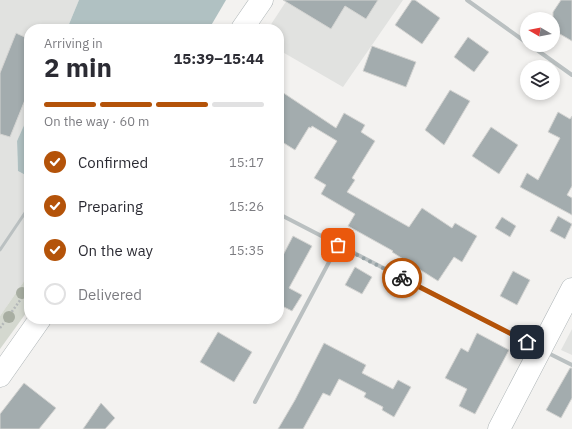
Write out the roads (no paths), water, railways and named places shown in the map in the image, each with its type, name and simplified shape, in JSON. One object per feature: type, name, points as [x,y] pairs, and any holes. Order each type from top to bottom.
[{"type":"main road","points":[[245,24],[262,0]]},
{"type":"main road","points":[[500,429],[572,289]]},
{"type":"main road","points":[[0,376],[36,324]]},
{"type":"street","points":[[467,0],[520,38]]},
{"type":"street","points":[[540,52],[572,75]]},
{"type":"street","points":[[284,217],[572,365]]},
{"type":"street","points":[[255,402],[338,245]]},
{"type":"lane","points":[[0,250],[24,214]]}]
